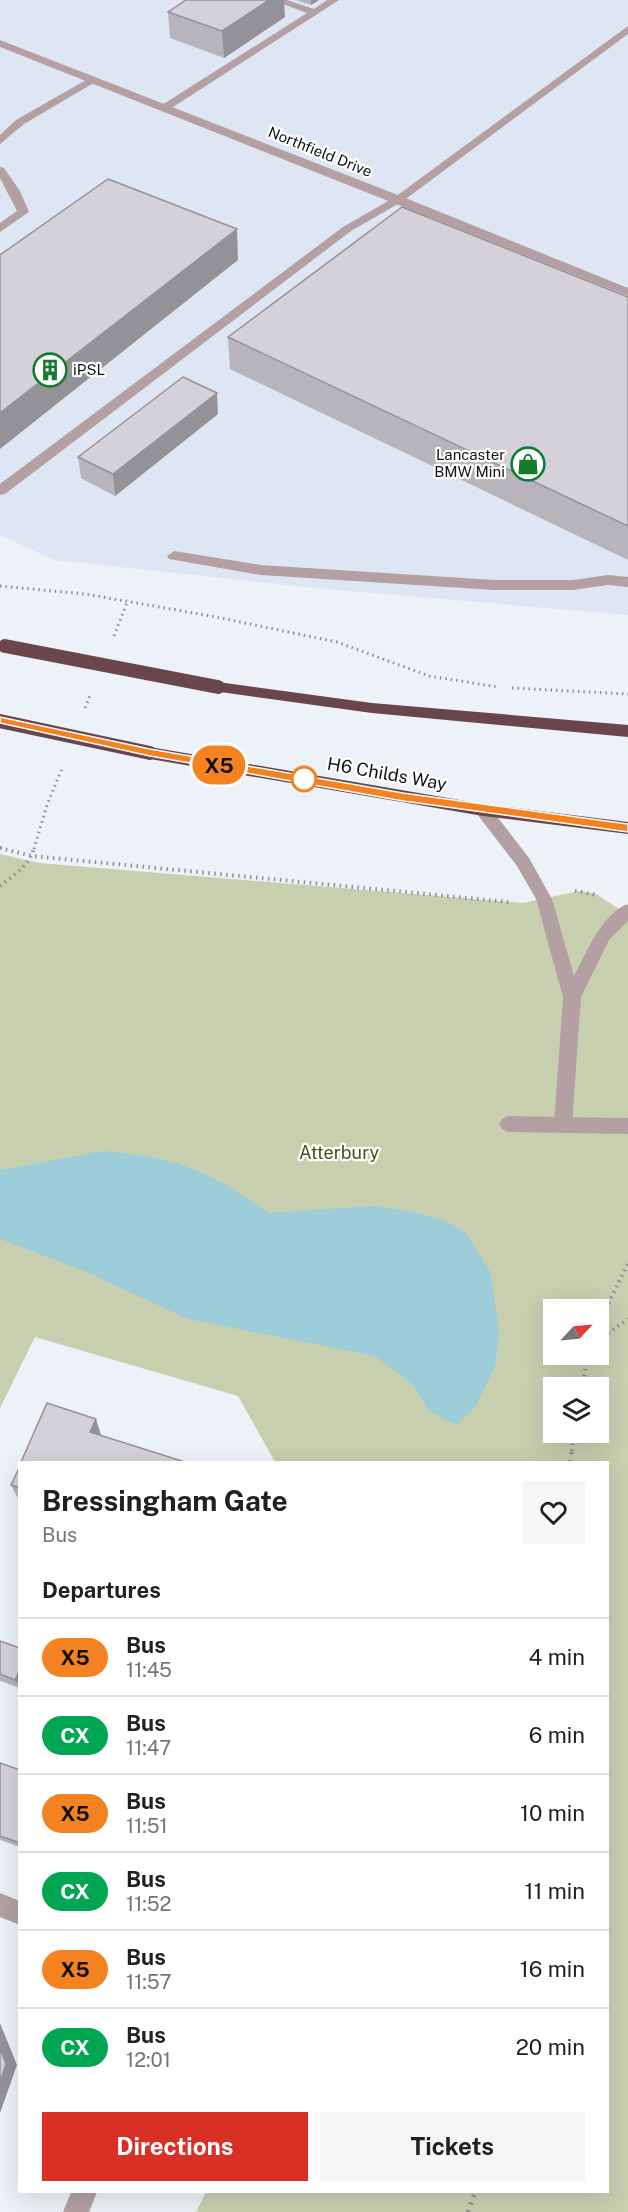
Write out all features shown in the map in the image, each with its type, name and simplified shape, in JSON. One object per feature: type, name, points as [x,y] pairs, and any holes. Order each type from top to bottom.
[{"type":"highway","points":[[3,646],[218,687],[372,708],[628,731]]},
{"type":"highway","name":"H6 Childs Way","points":[[0,721],[150,753],[483,810],[628,828]]},
{"type":"street","points":[[277,0],[314,12]]},
{"type":"street","points":[[166,107],[334,0]]},
{"type":"street","points":[[0,491],[347,229],[399,199],[628,29]]},
{"type":"street","name":"Northfield Drive","points":[[0,43],[399,199],[628,292]]},
{"type":"street","points":[[0,141],[20,122],[93,79]]},
{"type":"street","points":[[0,170],[14,191],[23,212],[0,228]]},
{"type":"street","points":[[174,556],[261,570],[494,585],[573,585],[608,580],[628,582]]},
{"type":"street","points":[[483,810],[523,862],[544,899],[572,998],[563,1124]]},
{"type":"street","points":[[572,998],[603,936],[626,912]]},
{"type":"street","points":[[508,1124],[628,1126]]},
{"type":"street","points":[[0,1905],[18,1912]]},
{"type":"street","points":[[76,2212],[84,2193]]},
{"type":"path","points":[[0,586],[75,592],[128,600],[352,645],[404,669],[430,677],[505,687],[628,694]]},
{"type":"path","points":[[0,848],[32,856],[524,903],[579,891],[596,894],[626,912]]},
{"type":"path","points":[[0,886],[21,870],[32,856]]},
{"type":"path","points":[[609,1299],[628,1263]]},
{"type":"path","points":[[609,1333],[628,1319]]},
{"type":"path","points":[[570,1461],[573,1443]]},
{"type":"path","points":[[468,2212],[475,2193]]},
{"type":"shaded area","points":[[0,0],[628,0],[628,615],[314,588],[54,560],[0,535]]},
{"type":"green space","name":"Atterbury","points":[[0,854],[39,863],[523,903],[579,891],[596,894],[628,915],[628,2212],[196,2212],[206,2193],[609,2193],[609,1461],[274,1461],[238,1396],[35,1337],[0,1408]]},
{"type":"water","points":[[103,1151],[151,1157],[191,1168],[228,1186],[268,1213],[371,1206],[409,1211],[446,1221],[466,1233],[491,1273],[499,1334],[495,1367],[476,1406],[456,1425],[429,1411],[412,1384],[375,1356],[188,1319],[84,1271],[0,1239],[0,1170]]},
{"type":"building","points":[[186,0],[269,0],[222,31],[168,12]]},
{"type":"building","name":"iPSL","points":[[108,179],[237,229],[0,413],[0,255]]},
{"type":"building","name":"Lancaster BMW Mini","points":[[402,207],[628,297],[628,526],[228,337]]},
{"type":"building","points":[[183,377],[217,393],[113,474],[78,457]]},
{"type":"building","points":[[47,1403],[96,1419],[90,1432],[182,1461],[21,1461]]},
{"type":"building","points":[[18,1470],[18,1487],[11,1485]]},
{"type":"building","points":[[0,1641],[18,1647],[18,1673],[15,1680],[0,1674]]},
{"type":"building","points":[[0,1763],[18,1769],[18,1842],[0,1836]]},
{"type":"building","points":[[0,2048],[6,2064],[0,2082]]},
{"type":"bus line","name":"X5","points":[[0,721],[150,753],[403,797],[483,810],[628,828]]},
{"type":"place","name":"iPSL","points":[[50,370]]},
{"type":"place","name":"Lancaster BMW Mini","points":[[528,464]]}]
